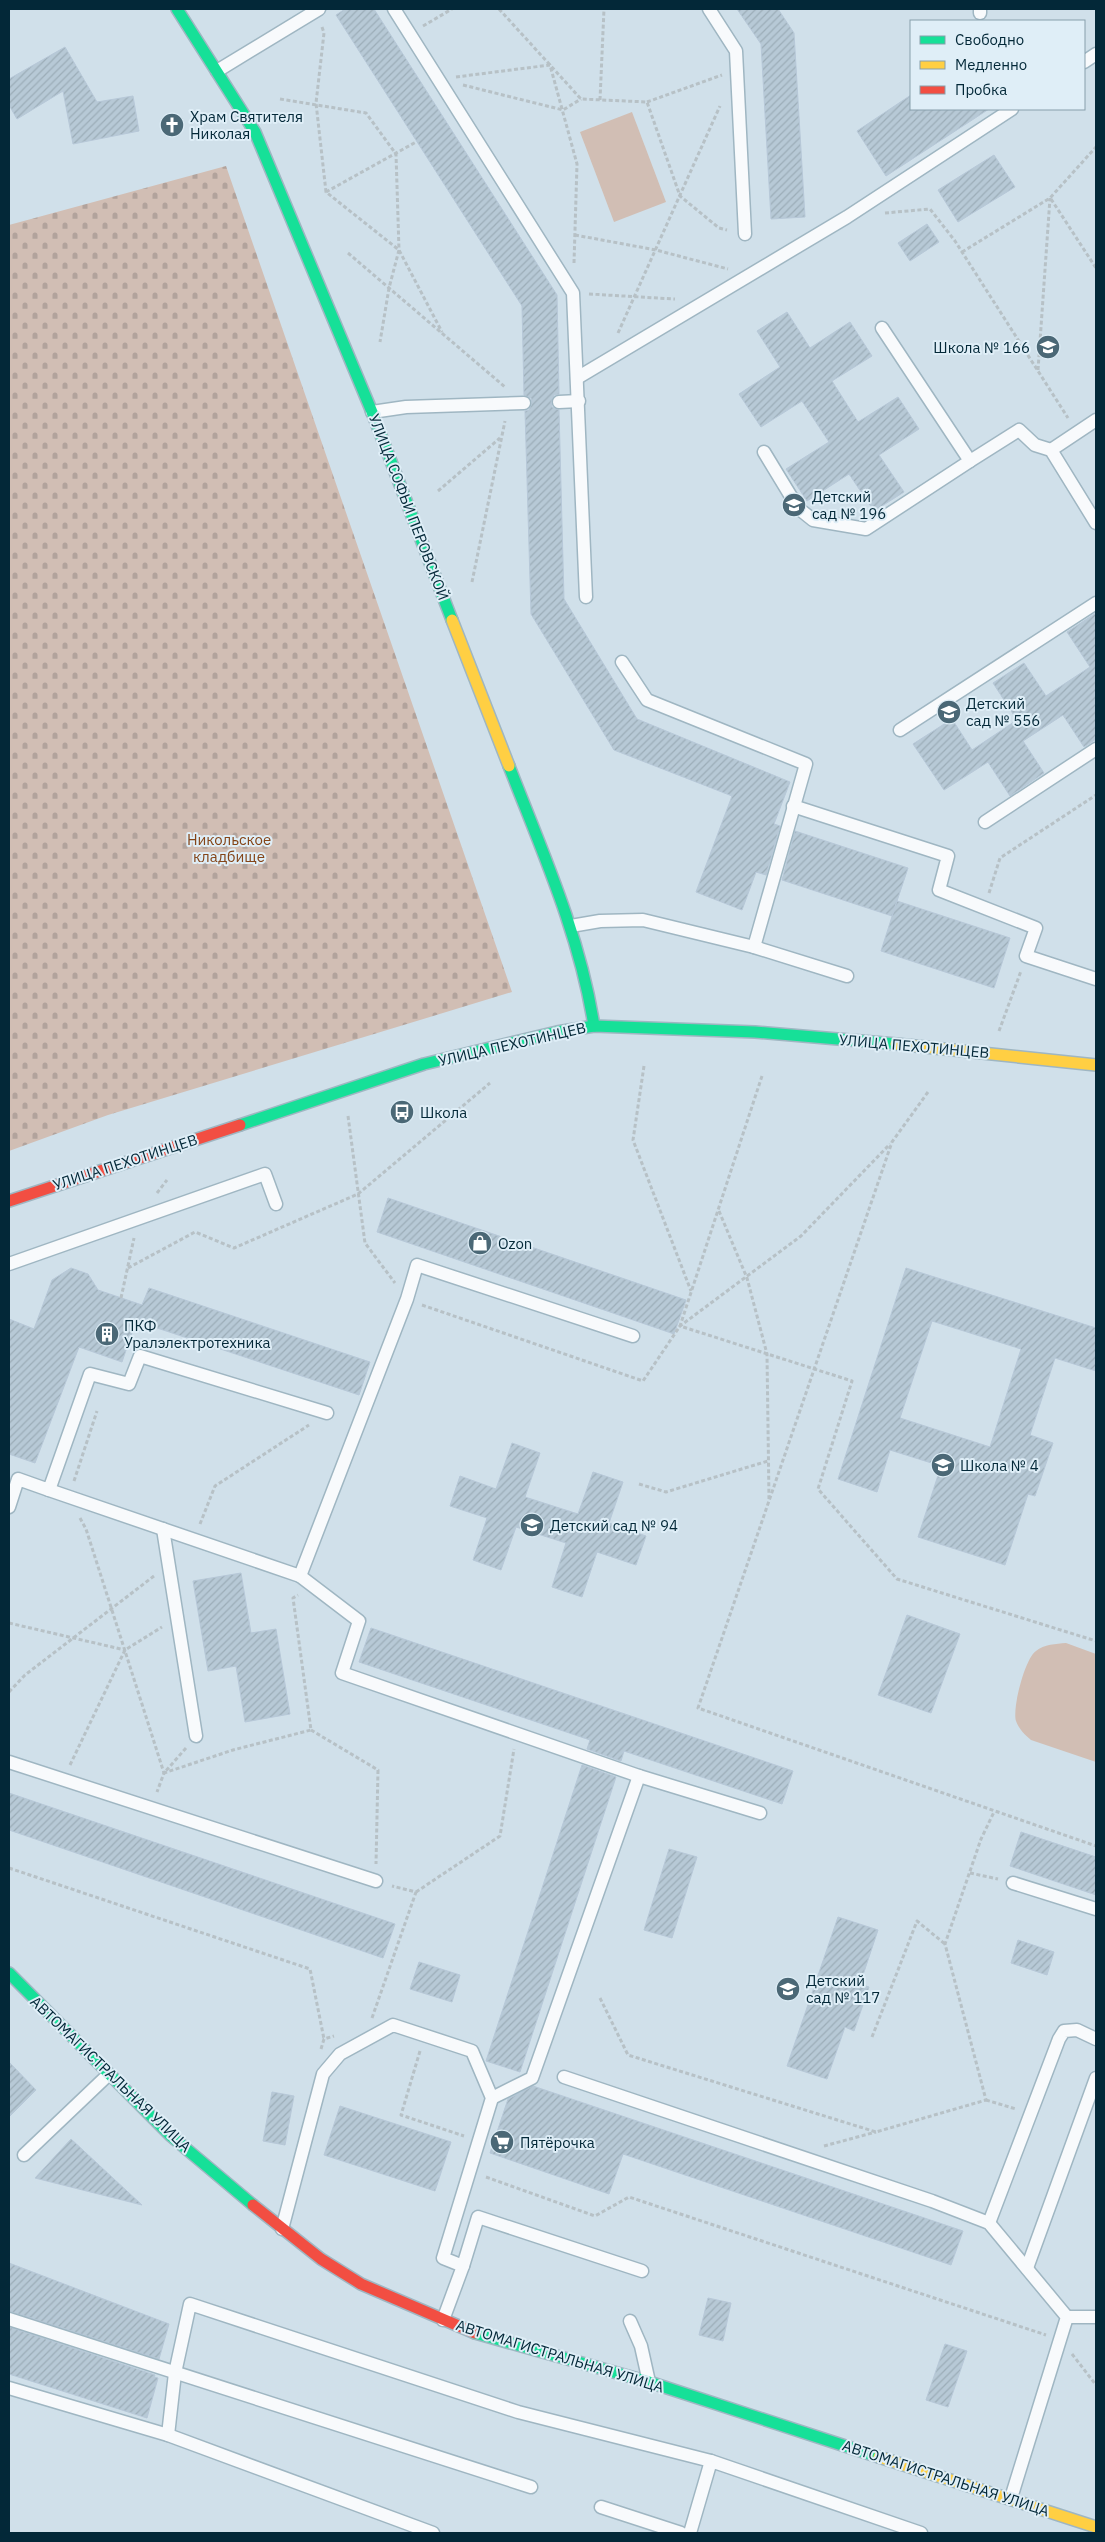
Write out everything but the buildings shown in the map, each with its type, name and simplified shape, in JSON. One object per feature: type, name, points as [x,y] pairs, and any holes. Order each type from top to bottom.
[{"type":"main road","name":"УЛИЦА СОФЬИ ПЕРОВСКОЙ","points":[[177,9],[255,132],[372,412],[570,926],[589,994],[594,1026]]},
{"type":"main road","name":"УЛИЦА ПЕХОТИНЦЕВ","points":[[9,1201],[424,1064],[557,1032],[594,1026],[765,1033],[950,1048],[1096,1065]]},
{"type":"main road","name":"АВТОМАГИСТРАЛЬНАЯ УЛИЦА","points":[[9,1973],[108,2076],[171,2136],[321,2260],[361,2284],[475,2333],[649,2382],[1096,2527]]},
{"type":"lane","points":[[394,9],[573,293],[586,597]]},
{"type":"lane","points":[[709,9],[736,51],[745,234]]},
{"type":"lane","points":[[217,72],[317,10]]},
{"type":"lane","points":[[1085,61],[1096,54]]},
{"type":"lane","points":[[577,378],[847,217],[1010,110]]},
{"type":"lane","points":[[882,328],[970,461]]},
{"type":"lane","points":[[559,402],[579,401]]},
{"type":"lane","points":[[372,412],[406,407],[524,403]]},
{"type":"lane","points":[[1051,450],[1096,420]]},
{"type":"lane","points":[[764,452],[798,508],[812,520],[866,529],[1019,430],[1035,445],[1051,450],[1096,523]]},
{"type":"lane","points":[[900,730],[1096,603]]},
{"type":"lane","points":[[622,662],[646,700],[806,764],[754,947]]},
{"type":"lane","points":[[985,822],[1096,749]]},
{"type":"lane","points":[[793,806],[948,856],[939,890],[1036,928],[1026,956],[1096,978]]},
{"type":"lane","points":[[570,926],[600,922],[643,920],[754,947],[846,976]]},
{"type":"lane","points":[[9,1264],[265,1174],[276,1204]]},
{"type":"lane","points":[[300,1576],[407,1299],[417,1265],[633,1336]]},
{"type":"lane","points":[[49,1490],[90,1374],[129,1384],[140,1356],[327,1413]]},
{"type":"lane","points":[[9,1507],[18,1480],[300,1576],[359,1621],[342,1673],[639,1776],[760,1813]]},
{"type":"lane","points":[[163,1529],[196,1736]]},
{"type":"lane","points":[[9,1762],[376,1881]]},
{"type":"lane","points":[[492,2098],[532,2078],[639,1776]]},
{"type":"lane","points":[[1013,1883],[1096,1909]]},
{"type":"lane","points":[[282,2229],[323,2074],[340,2054],[393,2025],[472,2051],[492,2098],[477,2140],[442,2258],[463,2266]]},
{"type":"lane","points":[[989,2222],[1059,2039],[1064,2031],[1077,2030],[1096,2039]]},
{"type":"lane","points":[[24,2155],[108,2076]]},
{"type":"lane","points":[[564,2077],[989,2222],[1067,2317]]},
{"type":"lane","points":[[1026,2268],[1096,2078]]},
{"type":"lane","points":[[443,2320],[463,2266],[478,2217],[642,2271]]},
{"type":"lane","points":[[168,2435],[175,2373],[190,2304],[518,2412],[711,2461],[921,2533]]},
{"type":"lane","points":[[1011,2498],[1067,2317]]},
{"type":"lane","points":[[1067,2317],[1096,2317]]},
{"type":"lane","points":[[9,2319],[531,2487]]},
{"type":"lane","points":[[630,2321],[641,2346],[649,2382]]},
{"type":"lane","points":[[9,2388],[168,2435],[433,2533]]},
{"type":"lane","points":[[690,2533],[711,2461]]},
{"type":"lane","points":[[601,2507],[681,2533]]},
{"type":"path","points":[[410,34],[452,9]]},
{"type":"path","points":[[499,9],[581,99]]},
{"type":"path","points":[[600,100],[604,9]]},
{"type":"path","points":[[317,10],[324,33],[316,103],[326,192],[399,250],[443,334]]},
{"type":"path","points":[[438,79],[550,65]]},
{"type":"path","points":[[550,65],[577,164],[574,264]]},
{"type":"path","points":[[438,79],[562,110],[581,99],[647,102],[737,69]]},
{"type":"path","points":[[280,99],[316,103],[366,113],[396,154],[399,250],[389,288],[380,342]]},
{"type":"path","points":[[647,102],[680,196],[719,228],[745,234]]},
{"type":"path","points":[[606,360],[721,105]]},
{"type":"path","points":[[326,192],[416,142]]},
{"type":"path","points":[[962,252],[1050,198],[1096,146]]},
{"type":"path","points":[[1050,198],[1096,268]]},
{"type":"path","points":[[1038,371],[1050,198]]},
{"type":"path","points":[[884,213],[930,209],[962,252],[1077,432]]},
{"type":"path","points":[[575,235],[656,250],[749,275]]},
{"type":"path","points":[[573,293],[705,301]]},
{"type":"path","points":[[438,491],[502,437]]},
{"type":"path","points":[[984,908],[1000,858],[1096,795]]},
{"type":"path","points":[[998,1033],[1026,956]]},
{"type":"path","points":[[644,1066],[633,1140],[692,1292]]},
{"type":"path","points":[[348,1116],[365,1243],[407,1299],[643,1381],[680,1326],[762,1076]]},
{"type":"path","points":[[128,1268],[195,1232],[234,1248],[358,1194],[490,1083]]},
{"type":"path","points":[[680,1326],[801,1236],[892,1142],[928,1092]]},
{"type":"path","points":[[892,1142],[698,1708],[1096,1846]]},
{"type":"path","points":[[719,1211],[747,1278],[767,1354],[769,1502]]},
{"type":"path","points":[[680,1326],[852,1381],[818,1489],[897,1579],[1096,1640]]},
{"type":"path","points":[[99,1406],[68,1497],[86,1530],[164,1773],[150,1808]]},
{"type":"path","points":[[194,1539],[215,1486],[327,1413]]},
{"type":"path","points":[[639,1484],[666,1492],[768,1461]]},
{"type":"path","points":[[9,1692],[25,1675],[169,1565]]},
{"type":"path","points":[[63,1779],[125,1650],[177,1617]]},
{"type":"path","points":[[9,1623],[125,1650]]},
{"type":"path","points":[[311,1730],[378,1770],[376,1881],[416,1892]]},
{"type":"path","points":[[369,2025],[416,1892],[500,1836],[516,1732]]},
{"type":"path","points":[[986,2100],[945,1944],[994,1812]]},
{"type":"path","points":[[9,1868],[310,1969],[324,2039],[318,2058]]},
{"type":"path","points":[[970,1873],[1013,1883]]},
{"type":"path","points":[[872,2037],[916,1921],[945,1944]]},
{"type":"path","points":[[600,1998],[628,2055],[876,2132]]},
{"type":"path","points":[[324,2039],[342,2034]]},
{"type":"path","points":[[425,2035],[401,2115],[477,2140]]},
{"type":"path","points":[[821,2146],[986,2100],[1031,2113]]},
{"type":"path","points":[[468,2170],[595,2216],[629,2197],[1060,2340],[1096,2385]]},
{"type":"green space","points":[[632,112],[666,202],[614,222],[580,132]]},
{"type":"green space","name":"Никольское кладбище","points":[[226,166],[512,992],[108,1115],[9,1151],[9,225]]},
{"type":"green space","points":[[1066,1643],[1096,1654],[1096,1762],[1031,1740],[1022,1732],[1016,1721],[1015,1715],[1020,1684],[1032,1656],[1043,1647]]},
{"type":"traffic: fast","points":[[177,9],[255,132],[372,412],[452,620]]},
{"type":"traffic: fast","points":[[509,766],[570,926],[588,992],[594,1026]]},
{"type":"traffic: fast","points":[[240,1125],[424,1064],[557,1032],[594,1026],[755,1032],[896,1044]]},
{"type":"traffic: fast","points":[[9,1973],[171,2136],[253,2205]]},
{"type":"traffic: fast","points":[[475,2333],[649,2382],[879,2457]]},
{"type":"traffic: slow","points":[[452,620],[509,766]]},
{"type":"traffic: slow","points":[[896,1044],[1096,1065]]},
{"type":"traffic: slow","points":[[879,2457],[1096,2527]]},
{"type":"traffic: jam","points":[[9,1201],[240,1125]]},
{"type":"traffic: jam","points":[[253,2205],[321,2259],[361,2284],[475,2333]]},
{"type":"place","name":"Храм Святителя Николая","points":[[172,125]]},
{"type":"place","name":"Школа № 166","points":[[1048,347]]},
{"type":"place","name":"Детский сад № 196","points":[[794,505]]},
{"type":"place","name":"Детский сад № 556","points":[[949,712]]},
{"type":"place","name":"Школа","points":[[402,1112]]},
{"type":"place","name":"Ozon","points":[[480,1243]]},
{"type":"place","name":"ПКФ Уралэлектротехника","points":[[107,1334]]},
{"type":"place","name":"Школа № 4","points":[[943,1465]]},
{"type":"place","name":"Детский сад № 94","points":[[532,1525]]},
{"type":"place","name":"Детский сад № 117","points":[[788,1989]]},
{"type":"place","name":"Пятёрочка","points":[[502,2142]]}]
